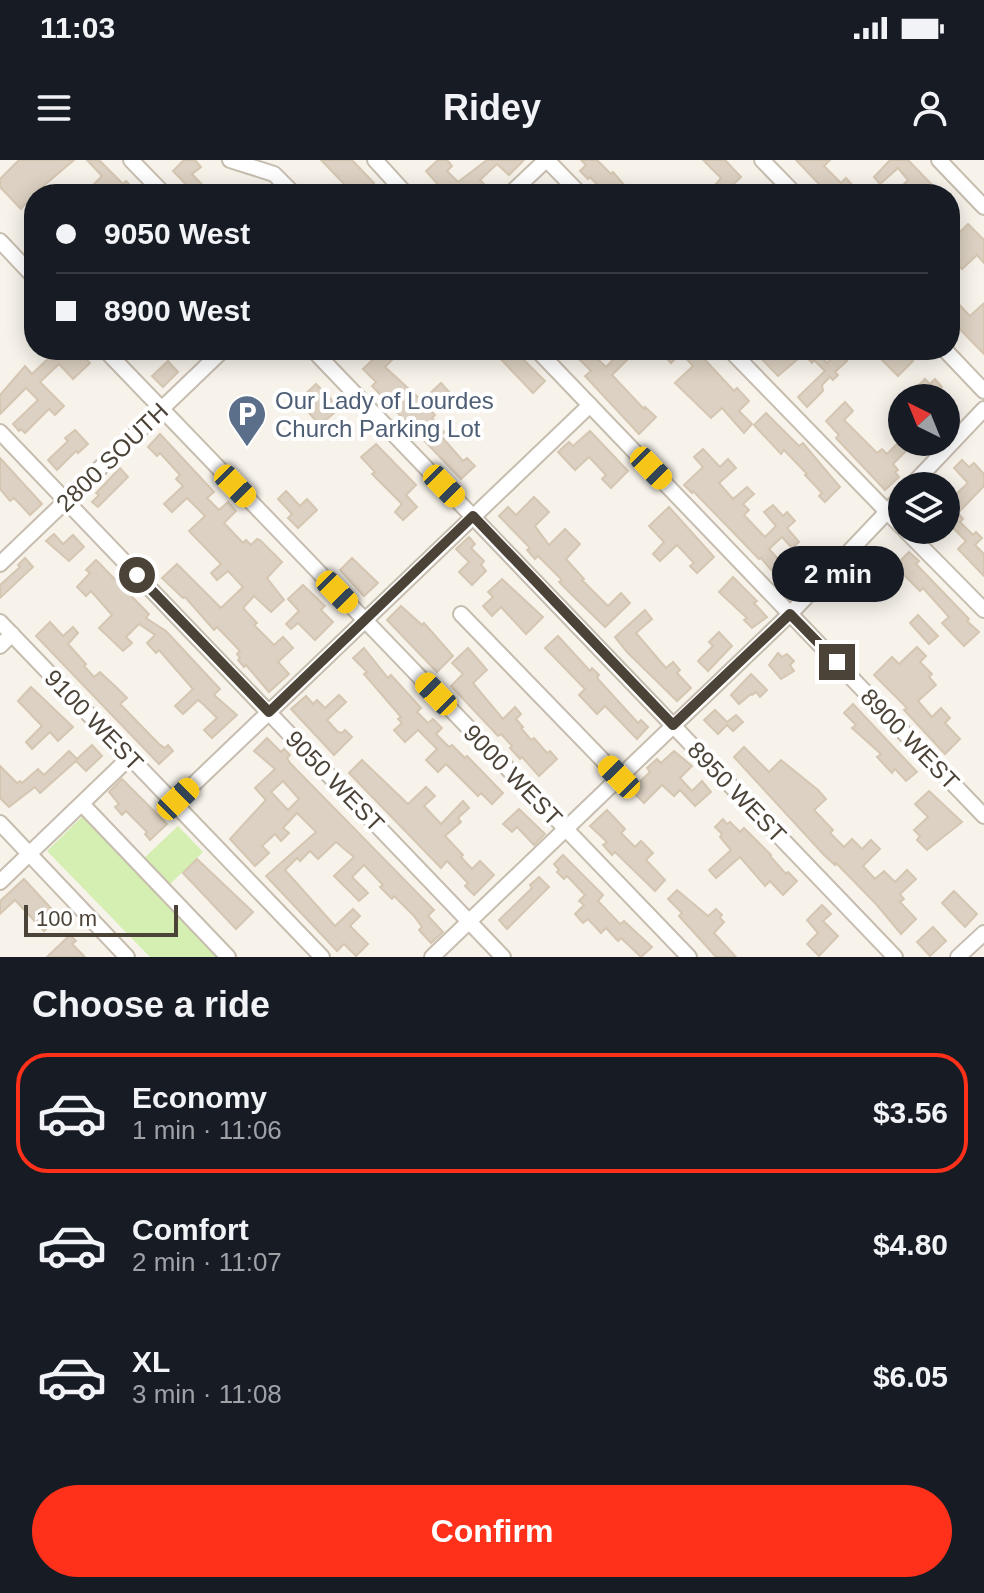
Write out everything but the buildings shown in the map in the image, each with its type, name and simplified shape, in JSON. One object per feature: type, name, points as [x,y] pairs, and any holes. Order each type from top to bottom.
[{"type":"street","points":[[131,160],[154,184]]},
{"type":"street","points":[[230,160],[274,174],[284,184]]},
{"type":"street","points":[[375,160],[398,184]]},
{"type":"street","points":[[521,184],[546,160],[570,184]]},
{"type":"street","points":[[762,160],[785,184]]},
{"type":"street","points":[[939,160],[984,207]]},
{"type":"street","points":[[0,241],[24,266]]},
{"type":"street","name":"9000 WEST","points":[[115,360],[689,957]]},
{"type":"street","name":"2800 SOUTH","points":[[0,564],[213,360]]},
{"type":"street","name":"8950 WEST","points":[[323,360],[895,957]]},
{"type":"street","name":"8900 WEST","points":[[547,360],[984,816]]},
{"type":"street","points":[[432,957],[790,614],[887,512],[740,360]]},
{"type":"street","points":[[955,360],[984,391]]},
{"type":"street","points":[[174,803],[590,405]]},
{"type":"street","points":[[924,472],[984,409]]},
{"type":"street","name":"9050 WEST","points":[[0,432],[503,957]]},
{"type":"street","points":[[918,544],[984,610]]},
{"type":"street","points":[[461,614],[619,777]]},
{"type":"street","name":"9100 WEST","points":[[0,622],[322,957]]},
{"type":"street","points":[[0,646],[12,634]]},
{"type":"street","points":[[0,882],[130,757]]},
{"type":"street","points":[[82,804],[228,957]]},
{"type":"street","points":[[0,823],[127,957]]},
{"type":"street","points":[[958,957],[984,933]]},
{"type":"green space","points":[[88,811],[139,863],[178,826],[203,852],[165,889],[230,957],[150,957],[47,851]]},
{"type":"place","name":"Our Lady of Lourdes Church Parking Lot","points":[[247,448]]},
{"type":"route","points":[[137,575],[269,712],[473,516],[673,725],[790,614],[837,662]]}]
